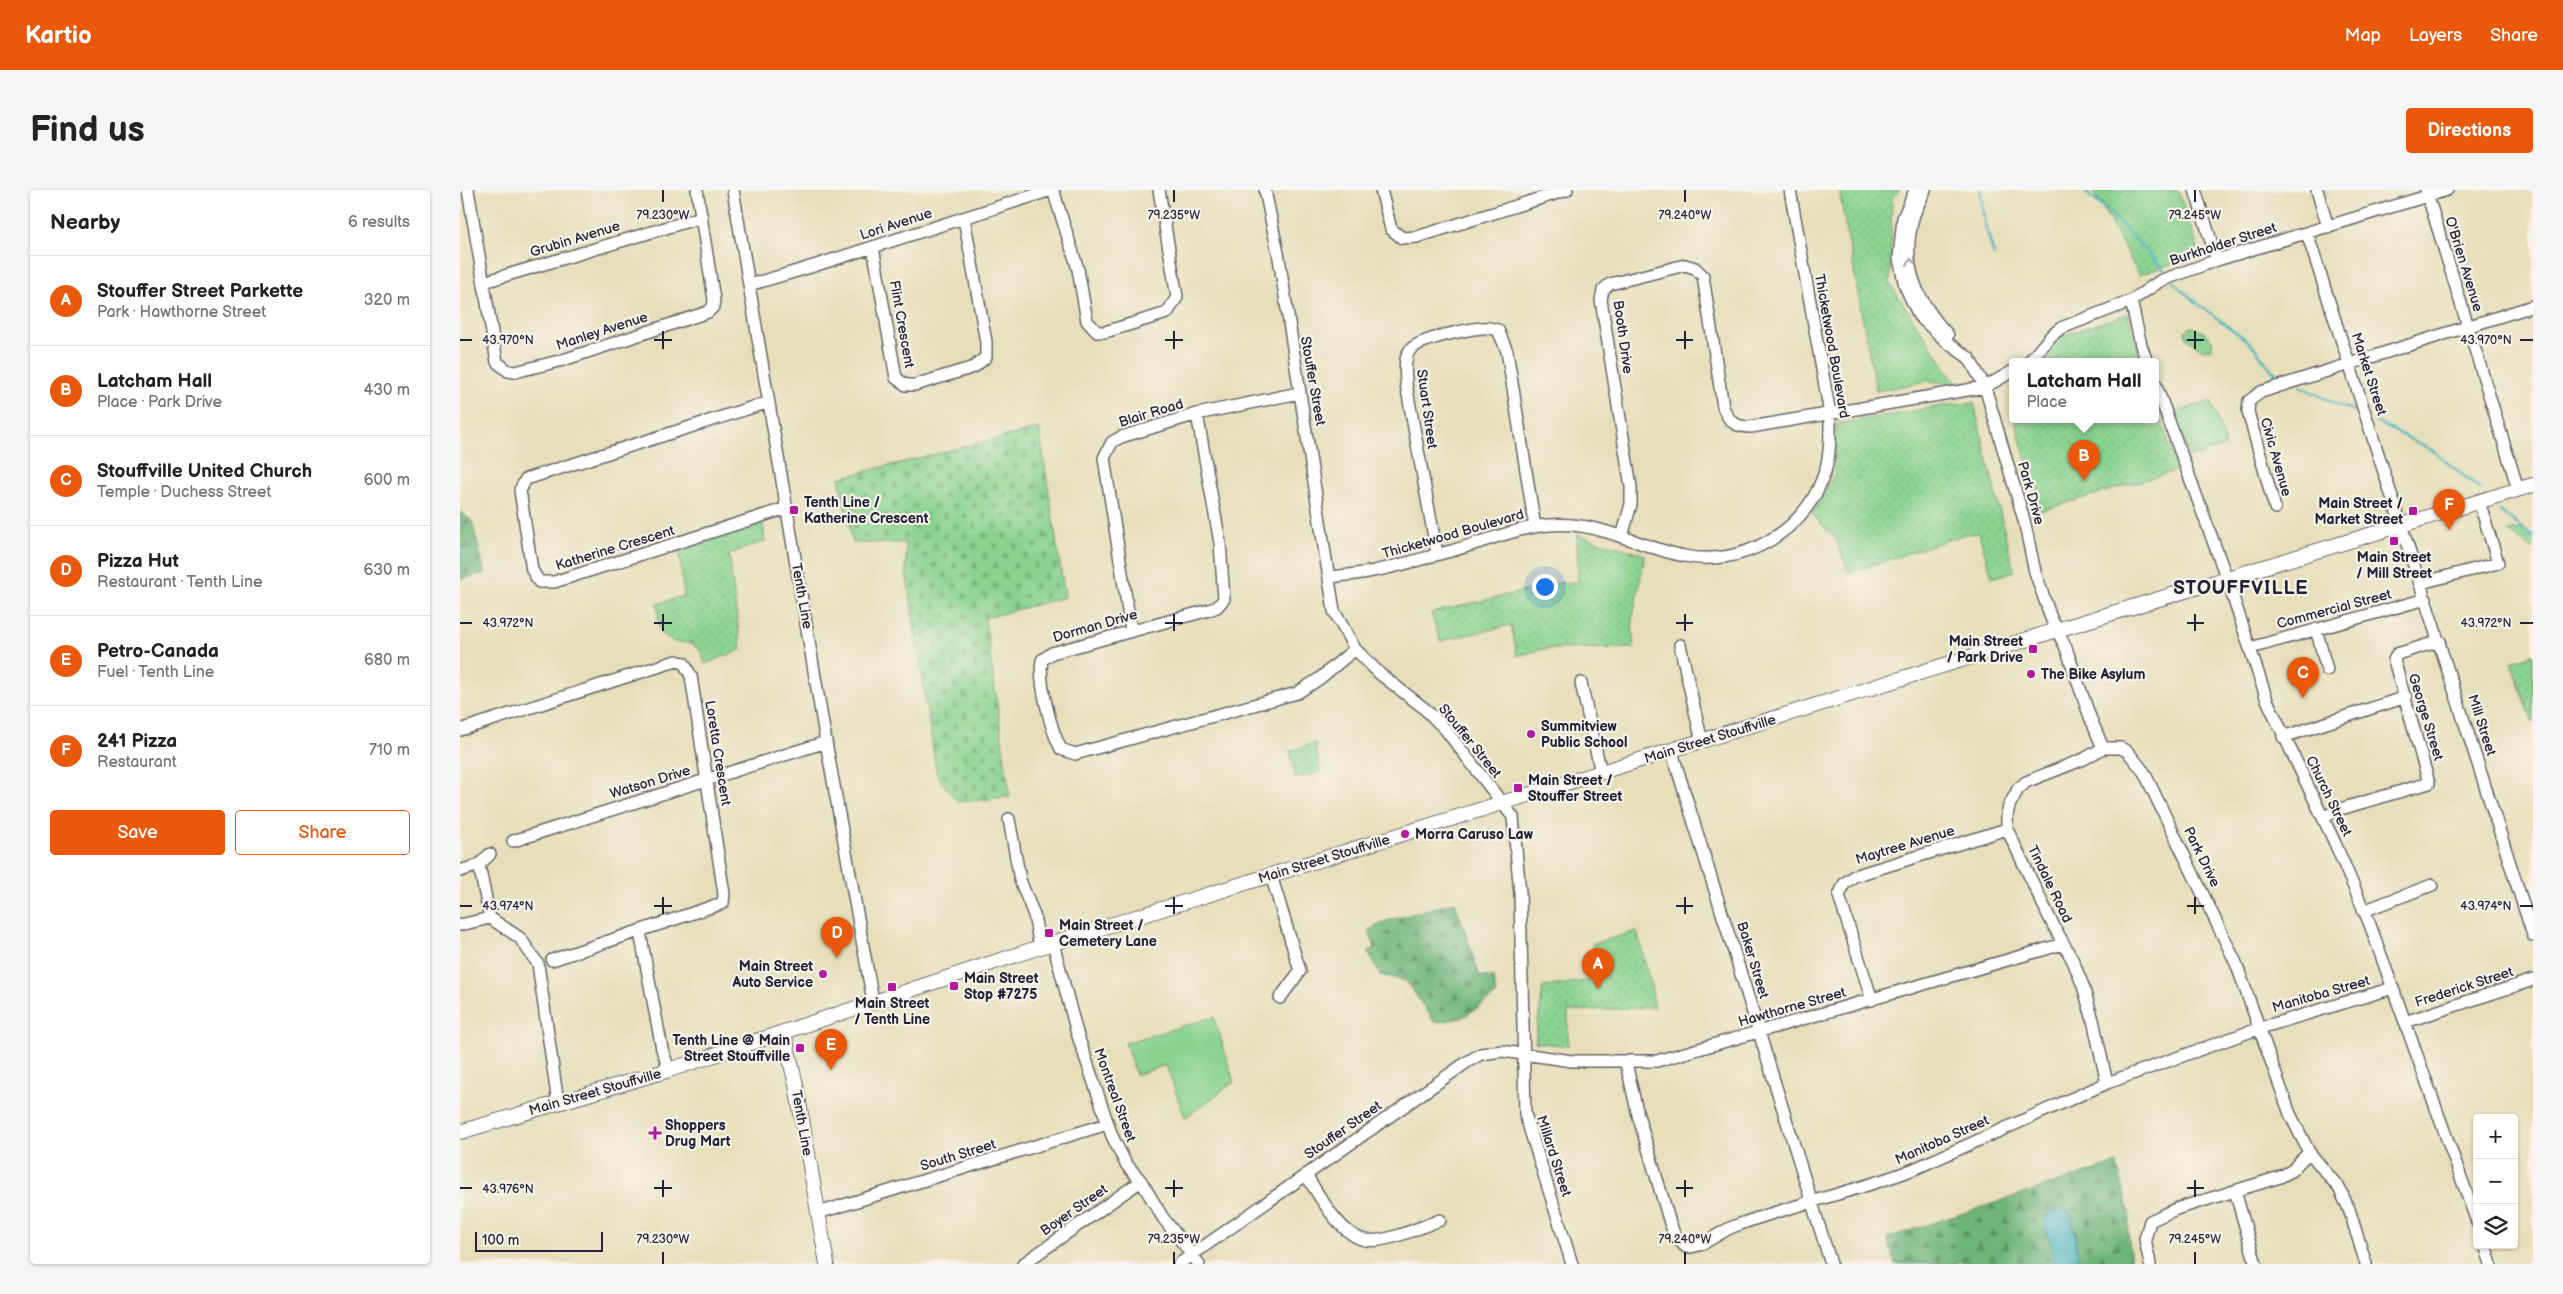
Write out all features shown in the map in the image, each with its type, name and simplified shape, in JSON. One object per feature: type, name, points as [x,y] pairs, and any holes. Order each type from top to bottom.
[{"type":"main road","name":"Main Street Stouffville","points":[[460,1132],[669,1070],[784,1033],[873,1001],[1271,875],[1672,752],[2057,630],[2533,485]]},
{"type":"main road","name":"Tenth Line","points":[[784,1033],[827,1264]]},
{"type":"street","name":"Manley Avenue","points":[[468,190],[497,362],[508,371],[515,372],[563,360],[708,312],[713,307],[714,300],[697,190]]},
{"type":"street","name":"Tenth Line","points":[[734,190],[826,742],[873,1001]]},
{"type":"street","name":"Lori Avenue","points":[[749,285],[1052,190]]},
{"type":"street","points":[[1052,190],[1078,269],[1087,321],[1097,332],[1104,332],[1167,313],[1177,296],[1159,190]]},
{"type":"street","name":"Stouffer Street","points":[[1179,1264],[1196,1259],[1306,1174],[1467,1062],[1490,1052],[1525,1054],[1520,893],[1513,817],[1445,729],[1424,708],[1380,674],[1355,649],[1334,610],[1279,258],[1266,190]]},
{"type":"street","points":[[1381,190],[1391,228],[1402,238],[1407,238],[1417,237],[1568,190]]},
{"type":"street","name":"Thicketwood Boulevard","points":[[1330,577],[1377,571],[1503,534],[1534,527],[1565,524],[1584,526],[1622,536],[1669,553],[1700,558],[1743,553],[1770,541],[1791,525],[1812,501],[1823,477],[1830,440],[1830,414],[1790,190]]},
{"type":"street","name":"Park Drive","points":[[1915,190],[1903,218],[1899,258],[1905,286],[1919,316],[1948,344],[1958,348]]},
{"type":"street","name":"Park Drive","points":[[1925,190],[1912,221],[1909,250],[1913,283],[1928,313],[1969,358],[1985,387],[2024,520],[2035,572],[2057,630],[2066,648],[2090,717],[2103,748],[2121,748],[2128,752],[2144,772],[2236,963],[2290,1114],[2310,1152],[2339,1188],[2349,1209],[2366,1264]]},
{"type":"street","points":[[2195,190],[2217,260]]},
{"type":"street","points":[[2317,190],[2328,227]]},
{"type":"street","name":"Burkholder Street","points":[[2032,358],[2051,336],[2061,328],[2131,301],[2156,282],[2217,260],[2328,227],[2427,193],[2447,190]]},
{"type":"street","name":"O'Brien Avenue","points":[[2427,193],[2518,489]]},
{"type":"street","name":"Grubin Avenue","points":[[484,282],[702,217]]},
{"type":"street","name":"Flint Crescent","points":[[873,247],[896,378],[906,385],[915,385],[974,367],[986,357],[986,342],[964,218]]},
{"type":"street","name":"Market Street","points":[[2308,233],[2402,525]]},
{"type":"street","name":"Booth Drive","points":[[1622,536],[1630,504],[1631,487],[1600,300],[1603,290],[1610,284],[1685,265],[1695,268],[1703,276],[1723,407],[1730,422],[1735,426],[1751,427],[1830,414]]},
{"type":"street","points":[[2131,301],[2146,358]]},
{"type":"street","points":[[2350,363],[2533,306]]},
{"type":"street","name":"Stuart Street","points":[[1437,554],[1406,384],[1406,359],[1410,350],[1425,341],[1485,327],[1498,330],[1506,351],[1534,527]]},
{"type":"street","name":"Civic Avenue","points":[[2275,508],[2248,412],[2249,401],[2263,392],[2350,363]]},
{"type":"street","points":[[1830,414],[1985,387],[2009,373]]},
{"type":"street","name":"Blair Road","points":[[1131,630],[1104,458],[1112,442],[1121,437],[1197,414],[1299,393]]},
{"type":"street","name":"Church Street","points":[[2159,394],[2227,579],[2267,700],[2351,878],[2369,922],[2473,1211]]},
{"type":"street","name":"Katherine Crescent","points":[[769,402],[526,479],[520,490],[532,570],[539,582],[554,582],[788,508]]},
{"type":"street","name":"Dorman Drive","points":[[1197,414],[1220,543],[1224,599],[1217,607],[1209,610],[1052,653],[1042,660],[1041,682],[1056,740],[1061,748],[1075,754],[1297,692],[1319,679],[1355,649]]},
{"type":"street","points":[[2421,583],[2498,563],[2479,501]]},
{"type":"street","name":"Mill Street","points":[[2402,525],[2533,935]]},
{"type":"street","name":"Commercial Street","points":[[2250,648],[2426,599]]},
{"type":"street","points":[[2316,629],[2327,670]]},
{"type":"street","name":"George Street","points":[[2323,818],[2337,810],[2433,784],[2394,660],[2396,654],[2440,641]]},
{"type":"street","points":[[1680,645],[1702,742]]},
{"type":"street","name":"Loretta Crescent","points":[[460,730],[676,661],[684,663],[691,676],[724,894],[723,903],[552,960]]},
{"type":"street","points":[[1581,683],[1601,773]]},
{"type":"street","points":[[2283,736],[2406,697]]},
{"type":"street","name":"Watson Drive","points":[[513,841],[826,742]]},
{"type":"street","points":[[2007,829],[2009,806],[2018,789],[2026,782],[2084,759],[2103,748]]},
{"type":"street","name":"Baker Street","points":[[1672,752],[1831,1264]]},
{"type":"street","name":"Montreal Street","points":[[1009,819],[1020,880],[1047,945],[1107,1124],[1126,1164],[1141,1181],[1163,1218],[1196,1259]]},
{"type":"street","name":"Tindale Road","points":[[2007,829],[2073,961],[2089,1002],[2107,1083]]},
{"type":"street","name":"Maytree Avenue","points":[[1872,1000],[1839,896],[1844,884],[1854,876],[2007,829]]},
{"type":"street","points":[[460,871],[479,865],[490,854]]},
{"type":"street","points":[[479,865],[490,918],[520,938],[538,964],[558,1103]]},
{"type":"street","points":[[1271,875],[1300,972],[1280,998]]},
{"type":"street","points":[[2363,911],[2432,885]]},
{"type":"street","points":[[460,925],[490,918]]},
{"type":"street","points":[[640,932],[662,1049],[669,1070]]},
{"type":"street","name":"Hawthorne Street","points":[[1525,1054],[1572,1061],[1626,1062],[1674,1057],[2063,944]]},
{"type":"street","name":"Frederick Street","points":[[2405,1022],[2533,980]]},
{"type":"street","name":"Manitoba Street","points":[[1626,1062],[1638,1115],[1670,1223],[1676,1238],[1686,1247],[1705,1242],[1736,1225],[1914,1169],[2107,1083],[2260,1028],[2393,988]]},
{"type":"street","name":"Millard Street","points":[[1525,1054],[1525,1114],[1572,1264]]},
{"type":"street","name":"South Street","points":[[818,1213],[1107,1124]]},
{"type":"street","points":[[2150,1264],[2145,1239],[2150,1221],[2176,1209],[2291,1171],[2310,1152]]},
{"type":"street","points":[[1306,1174],[1339,1222],[1351,1234],[1365,1240],[1381,1239],[1440,1220]]},
{"type":"street","name":"Boyer Street","points":[[1024,1264],[1141,1181]]},
{"type":"street","points":[[2235,1191],[2256,1264]]},
{"type":"street","points":[[2486,1249],[2491,1264]]},
{"type":"green space","points":[[1839,190],[1900,190],[1892,198],[1890,284],[1956,384],[1928,381],[1876,391]]},
{"type":"green space","points":[[2093,190],[2178,190],[2200,254],[2139,275]]},
{"type":"green space","points":[[2128,314],[2142,358],[2041,358],[2063,335]]},
{"type":"green space","points":[[2190,327],[2199,330],[2209,337],[2213,342],[2211,349],[2203,350],[2187,339],[2185,331]]},
{"type":"green space","points":[[2211,401],[2226,446],[2189,458],[2173,413]]},
{"type":"green space","points":[[1974,403],[2014,571],[1992,578],[1979,533],[1966,534],[1849,573],[1836,540],[1812,514],[1834,474],[1836,424],[1947,405]]},
{"type":"green space","points":[[2159,412],[2178,470],[2040,511],[2016,423],[2159,423]]},
{"type":"green space","points":[[1039,428],[1065,597],[985,618],[1010,797],[958,802],[937,776],[906,571],[906,543],[853,543],[839,478]]},
{"type":"green space","points":[[460,512],[472,521],[485,573],[460,579]]},
{"type":"green space","points":[[763,523],[765,541],[729,554],[741,650],[705,664],[701,651],[691,643],[674,642],[660,633],[657,604],[684,596],[679,550]]},
{"type":"green space","points":[[2521,529],[2533,536],[2533,550],[2508,531]]},
{"type":"green space","points":[[1577,535],[1645,555],[1632,621],[1634,648],[1544,649],[1517,656],[1511,625],[1440,641],[1431,613],[1558,583],[1578,582]]},
{"type":"green space","points":[[2533,654],[2533,723],[2511,662]]},
{"type":"green space","points":[[1315,743],[1320,772],[1296,778],[1290,751]]},
{"type":"green space","points":[[1455,902],[1480,976],[1494,978],[1496,995],[1462,1018],[1435,1023],[1406,981],[1380,975],[1368,952],[1375,948],[1369,930],[1386,921]]},
{"type":"green space","points":[[1637,931],[1652,990],[1654,1007],[1568,1011],[1568,1046],[1535,1042],[1543,987],[1601,979],[1592,944]]},
{"type":"green space","points":[[1214,1017],[1234,1082],[1185,1118],[1166,1065],[1136,1075],[1125,1043]]},
{"type":"green space","points":[[2117,1163],[2130,1216],[2128,1232],[2131,1261],[2118,1264],[1962,1264],[1961,1261],[1953,1264],[1895,1264],[1887,1238]]},
{"type":"water","points":[[2055,1210],[2065,1210],[2072,1215],[2079,1264],[2054,1264],[2045,1217]]},
{"type":"waterway","points":[[1980,190],[1984,221],[1994,255]]},
{"type":"waterway","points":[[2083,190],[2109,212],[2165,271]]},
{"type":"waterway","points":[[2173,281],[2200,306],[2254,346],[2273,371],[2284,378]]},
{"type":"waterway","points":[[2300,386],[2343,407],[2357,411]]},
{"type":"waterway","points":[[2376,422],[2432,450],[2480,489]]},
{"type":"waterway","points":[[2500,511],[2533,537]]},
{"type":"place","name":"Latcham Hall","points":[[2084,481]]},
{"type":"place","name":"Tenth Line / Katherine Crescent","points":[[794,510]]},
{"type":"place","name":"Main Street / Market Street","points":[[2413,511]]},
{"type":"place","name":"241 Pizza","points":[[2449,530]]},
{"type":"place","name":"Main Street / Mill Street","points":[[2394,541]]},
{"type":"place","name":"Main Street / Park Drive","points":[[2033,649]]},
{"type":"place","name":"The Bike Asylum","points":[[2031,674]]},
{"type":"place","name":"Stouffville United Church","points":[[2303,698]]},
{"type":"place","name":"Summitview Public School","points":[[1531,734]]},
{"type":"place","name":"Main Street / Stouffer Street","points":[[1518,788]]},
{"type":"place","name":"Morra Caruso Law","points":[[1405,834]]},
{"type":"place","name":"Main Street / Cemetery Lane","points":[[1049,933]]},
{"type":"place","name":"Pizza Hut","points":[[837,958]]},
{"type":"place","name":"Main Street Auto Service","points":[[823,974]]},
{"type":"place","name":"Main Street Stop #7275","points":[[954,986]]},
{"type":"place","name":"Main Street / Tenth Line","points":[[892,987]]},
{"type":"place","name":"Stouffer Street Parkette","points":[[1598,989]]},
{"type":"place","name":"Tenth Line @ Main Street Stouffville","points":[[800,1048]]},
{"type":"place","name":"Petro-Canada","points":[[831,1070]]},
{"type":"place","name":"Shoppers Drug Mart","points":[[655,1133]]},
{"type":"district","name":"STOUFFVILLE","points":[[2241,588]]}]
